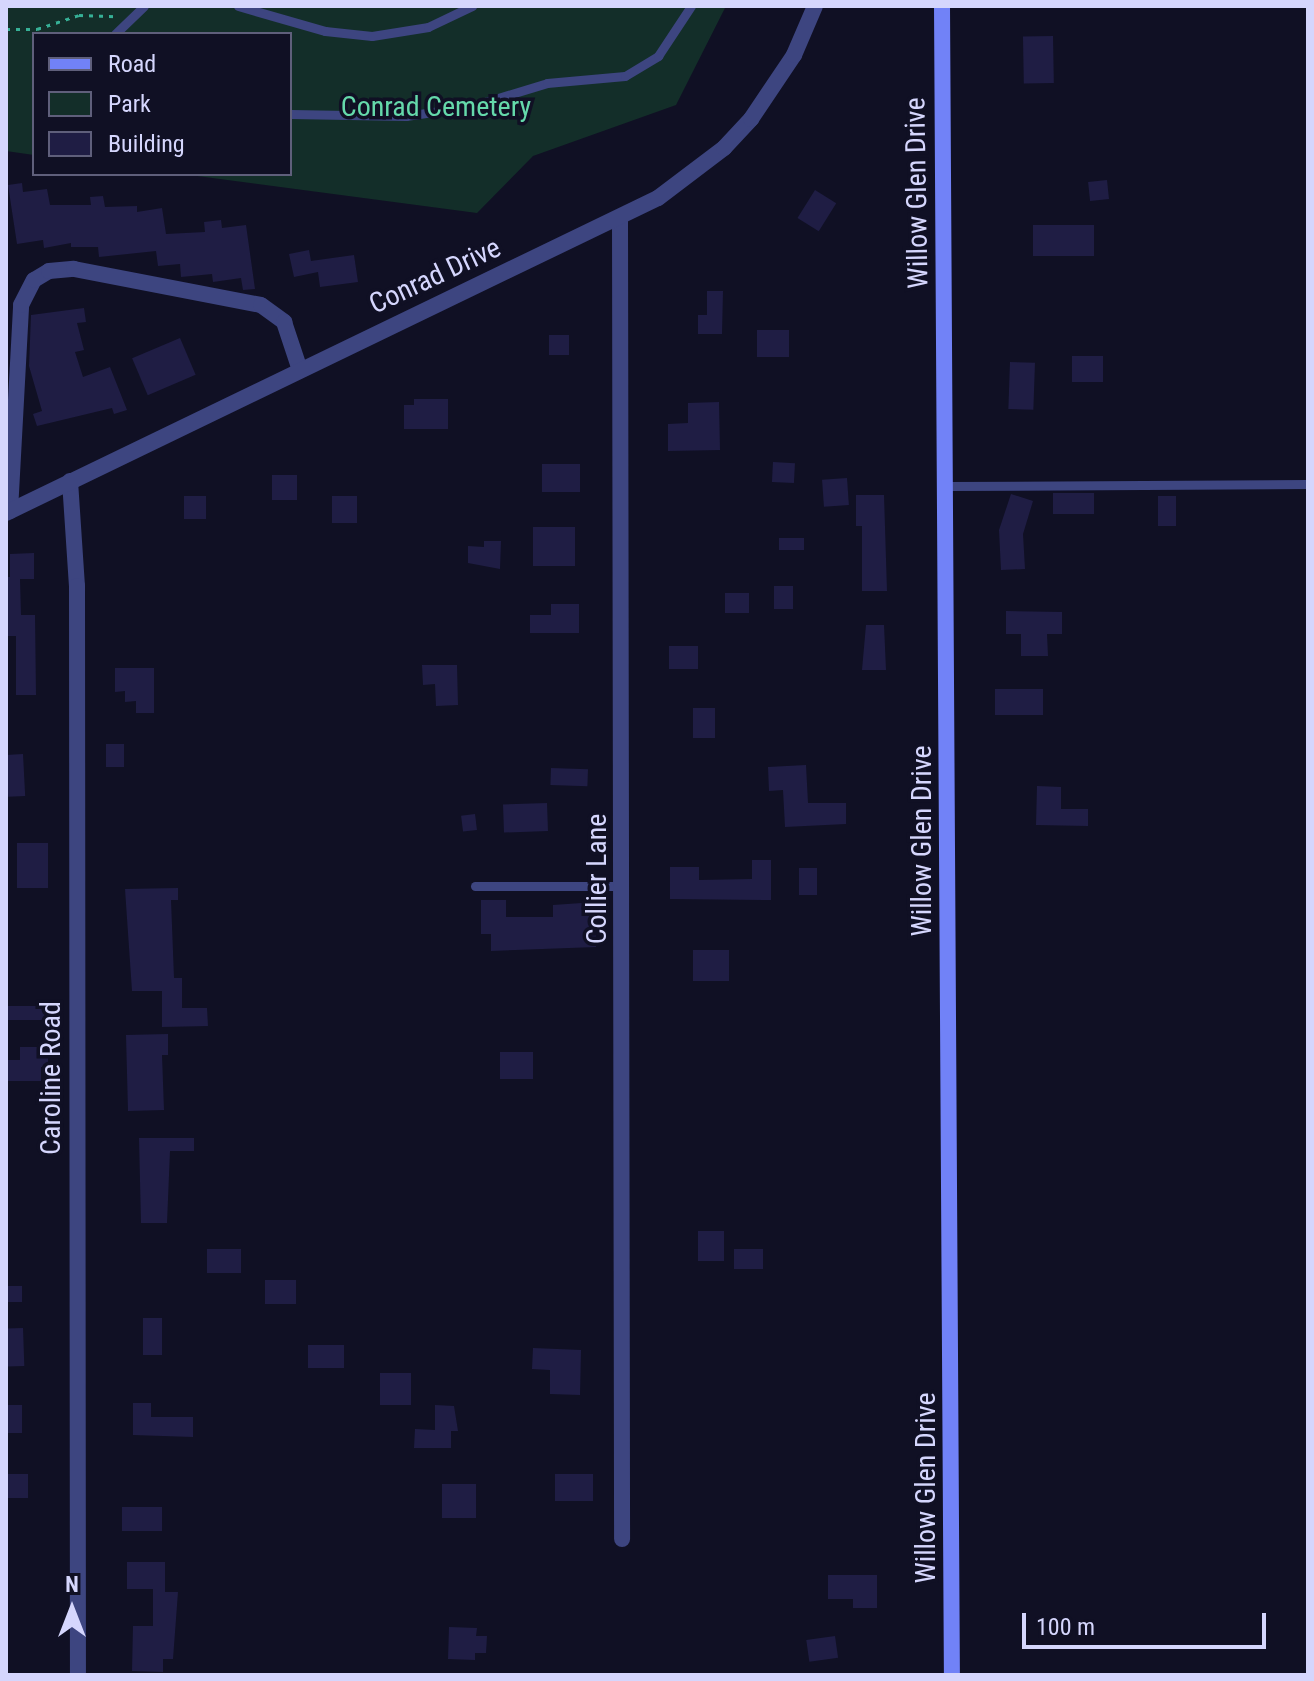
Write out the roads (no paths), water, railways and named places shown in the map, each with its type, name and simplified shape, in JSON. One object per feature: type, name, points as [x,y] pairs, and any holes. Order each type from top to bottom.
[{"type":"main road","name":"Willow Glen Drive","points":[[942,6],[952,1675]]},
{"type":"street","name":"Conrad Drive","points":[[8,512],[620,218],[691,176],[751,119],[794,55],[815,6]]},
{"type":"street","name":"Collier Lane","points":[[620,218],[622,1539]]},
{"type":"street","points":[[8,512],[21,305],[34,280],[49,271],[74,269],[261,305],[284,322],[300,370]]},
{"type":"street","name":"Caroline Road","points":[[70,481],[77,586],[78,1675]]},
{"type":"lane","points":[[117,32],[144,6]]},
{"type":"lane","points":[[238,6],[325,31],[372,36],[428,27],[472,6]]},
{"type":"lane","points":[[292,114],[406,116],[472,106],[547,83],[625,76],[658,56],[691,6]]},
{"type":"lane","points":[[947,486],[1308,484]]},
{"type":"lane","points":[[475,886],[623,886]]},
{"type":"park label","name":"Conrad Cemetery","points":[[436,107]]}]
